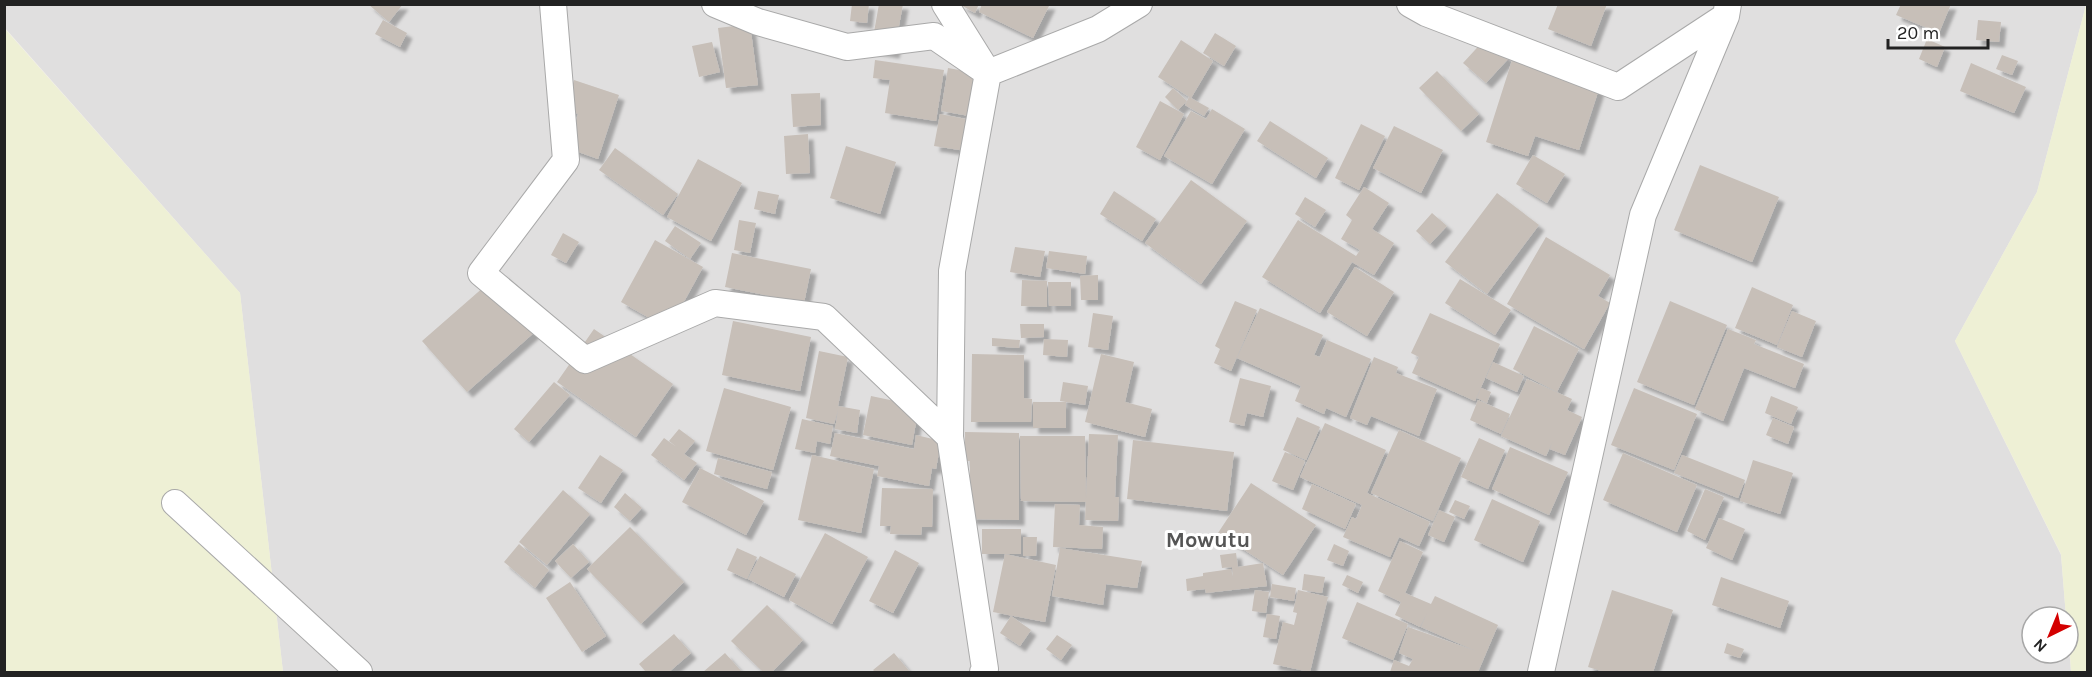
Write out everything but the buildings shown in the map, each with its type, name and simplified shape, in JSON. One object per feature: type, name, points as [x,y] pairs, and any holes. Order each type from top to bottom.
[{"type":"street","points":[[553,4],[566,160],[481,273],[585,360],[715,303],[824,317],[950,437]]},
{"type":"street","points":[[715,4],[758,22],[847,47],[934,36],[988,73]]},
{"type":"street","points":[[945,4],[988,73],[952,271],[950,437],[985,669],[983,672]]},
{"type":"street","points":[[988,73],[1098,29],[1139,4]]},
{"type":"street","points":[[1410,4],[1426,14],[1618,87],[1727,10]]},
{"type":"street","points":[[1541,672],[1642,215],[1727,10]]},
{"type":"street","points":[[175,503],[358,672]]},
{"type":"shaded area","points":[[4,5],[2086,5],[2037,192],[1955,341],[2061,555],[2065,605],[2020,605],[2020,665],[2070,665],[2071,672],[283,672],[240,293],[5,28]]},
{"type":"green space","points":[[2086,5],[2088,5],[2088,672],[2071,672],[2071,665],[2080,665],[2080,605],[2065,605],[2061,554],[1955,341],[2037,192]]},
{"type":"green space","points":[[4,28],[240,293],[283,672],[5,672]]},
{"type":"district","name":"Mowutu","points":[[1208,539]]}]
